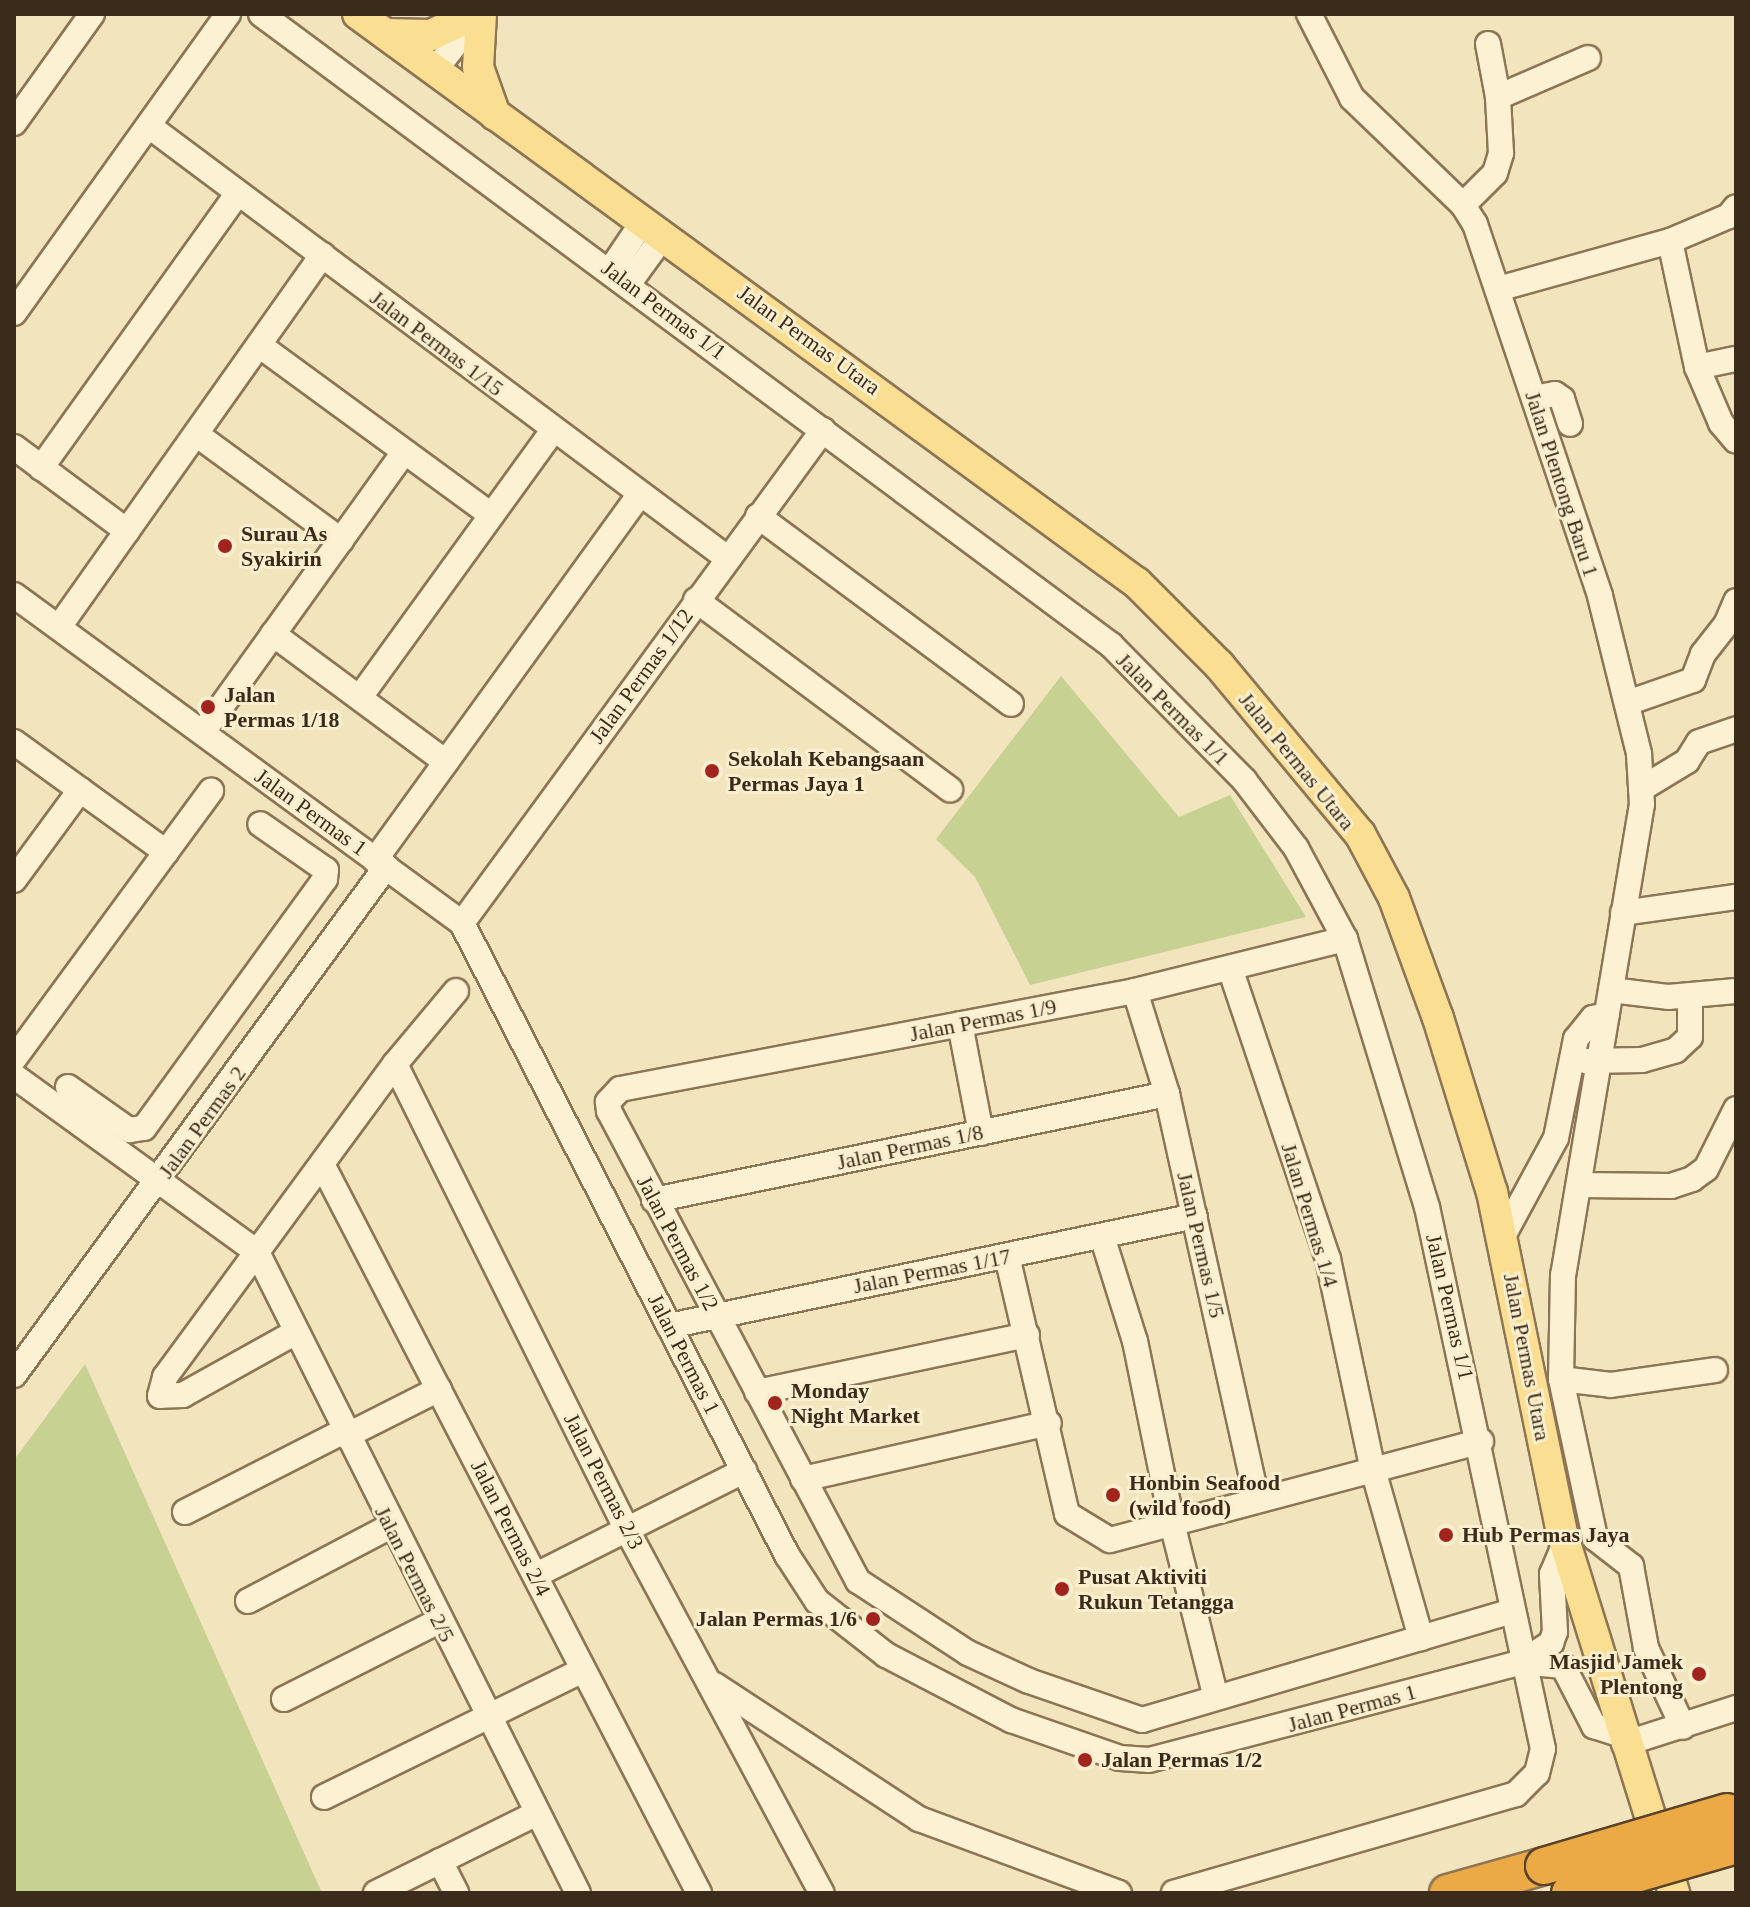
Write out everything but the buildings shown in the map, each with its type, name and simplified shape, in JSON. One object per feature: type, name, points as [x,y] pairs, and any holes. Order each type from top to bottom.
[{"type":"highway","points":[[1448,1893],[1544,1866],[1733,1828]]},
{"type":"highway","points":[[1570,1893],[1733,1828]]},
{"type":"main road","name":"Jalan Permas Utara","points":[[358,14],[1137,583],[1292,749],[1360,834],[1394,898],[1438,1018],[1492,1192],[1565,1544],[1623,1740],[1674,1893]]},
{"type":"main road","points":[[386,34],[431,35],[478,14],[478,67],[495,115]]},
{"type":"street","points":[[14,123],[92,14]]},
{"type":"street","points":[[14,313],[228,14]]},
{"type":"street","name":"Jalan Permas 1/1","points":[[261,14],[620,276],[1111,645],[1244,780],[1296,848],[1345,939],[1427,1207],[1481,1441],[1522,1662],[1543,1749],[1537,1773],[1516,1794],[1174,1893]]},
{"type":"street","points":[[435,70],[478,14]]},
{"type":"street","name":"Jalan Plentong Baru 1","points":[[1309,14],[1352,98],[1463,205],[1498,289],[1600,596],[1639,754],[1641,789],[1623,913],[1563,1275],[1561,1379],[1565,1415],[1595,1538],[1631,1566],[1646,1648],[1683,1727]]},
{"type":"street","points":[[1463,205],[1495,173],[1501,153],[1498,97],[1488,44]]},
{"type":"street","points":[[1498,97],[1588,58]]},
{"type":"street","name":"Jalan Permas 1/15","points":[[149,126],[727,558]]},
{"type":"street","points":[[41,468],[238,193]]},
{"type":"street","points":[[1498,289],[1670,241],[1729,216],[1736,207]]},
{"type":"street","points":[[620,276],[654,228]]},
{"type":"street","points":[[1670,241],[1697,367],[1721,423],[1736,441]]},
{"type":"street","points":[[59,627],[322,255]]},
{"type":"street","points":[[259,345],[491,515]]},
{"type":"street","points":[[1697,367],[1736,359]]},
{"type":"street","points":[[1534,398],[1555,394],[1562,399],[1570,424]]},
{"type":"street","points":[[360,697],[553,430]]},
{"type":"street","name":"Jalan Permas 1/12","points":[[462,923],[823,430]]},
{"type":"street","points":[[196,434],[341,540]]},
{"type":"street","points":[[14,447],[127,531]]},
{"type":"street","points":[[203,732],[404,452]]},
{"type":"street","name":"Jalan Permas 2","points":[[14,1375],[264,1036],[446,762],[640,494]]},
{"type":"street","points":[[758,516],[1011,704]]},
{"type":"street","name":"Jalan Permas 1","points":[[14,595],[462,923],[801,1579],[850,1629],[961,1698],[1120,1758],[1149,1760],[1522,1662],[1551,1643],[1555,1632],[1552,1574],[1565,1544]]},
{"type":"street","points":[[696,600],[950,789]]},
{"type":"street","points":[[1627,703],[1693,680],[1703,654],[1726,625],[1736,601]]},
{"type":"street","points":[[273,634],[446,762]]},
{"type":"street","points":[[1641,789],[1687,761],[1699,742],[1736,729]]},
{"type":"street","points":[[14,742],[166,852]]},
{"type":"street","points":[[14,880],[80,790]]},
{"type":"street","points":[[14,1059],[211,791]]},
{"type":"street","points":[[68,1087],[129,1130],[144,1128],[327,874],[260,824]]},
{"type":"street","points":[[1623,913],[1736,897]]},
{"type":"street","name":"Jalan Permas 1/9","points":[[620,1089],[1135,991],[1345,939]]},
{"type":"street","name":"Jalan Permas 1/4","points":[[1230,968],[1328,1259],[1372,1466],[1421,1638]]},
{"type":"street","points":[[1611,990],[1690,996],[1736,991]]},
{"type":"street","points":[[296,1332],[183,1395],[160,1396],[165,1377],[395,1064],[456,991]]},
{"type":"street","name":"Jalan Permas 1/5","points":[[1135,991],[1167,1094],[1257,1500]]},
{"type":"street","points":[[1567,1063],[1599,1059],[1642,1060],[1686,1043],[1690,996]]},
{"type":"street","points":[[228,1010],[264,1036]]},
{"type":"street","points":[[1503,1236],[1556,1138],[1567,1063],[1583,1026],[1607,1015]]},
{"type":"street","points":[[960,1024],[981,1133]]},
{"type":"street","name":"Jalan Permas 2/3","points":[[395,1064],[627,1530],[713,1684],[822,1893]]},
{"type":"street","points":[[14,1076],[257,1252]]},
{"type":"street","name":"Jalan Permas 1/2","points":[[620,1089],[608,1102],[609,1111],[858,1581],[968,1653],[1029,1681],[1142,1720],[1512,1611]]},
{"type":"street","name":"Jalan Permas 1/8","points":[[654,1200],[1167,1094]]},
{"type":"street","points":[[1580,1185],[1671,1186],[1692,1179],[1706,1169],[1736,1109]]},
{"type":"street","points":[[1492,1192],[1522,1176],[1556,1138]]},
{"type":"street","name":"Jalan Permas 2/4","points":[[322,1164],[699,1893]]},
{"type":"street","name":"Jalan Permas 1/17","points":[[669,1326],[1195,1216]]},
{"type":"street","points":[[1102,1236],[1135,1341],[1172,1523],[1216,1698]]},
{"type":"street","name":"Jalan Permas 2/5","points":[[257,1252],[391,1526],[578,1893]]},
{"type":"street","points":[[1007,1256],[1049,1423],[1067,1514],[1110,1540],[1372,1466],[1481,1441]]},
{"type":"street","points":[[757,1392],[1027,1335]]},
{"type":"street","points":[[1561,1379],[1611,1385],[1715,1370]]},
{"type":"street","points":[[1565,1415],[1611,1385]]},
{"type":"street","points":[[185,1512],[439,1389]]},
{"type":"street","points":[[803,1479],[1049,1423]]},
{"type":"street","points":[[536,1575],[744,1471]]},
{"type":"street","points":[[248,1601],[391,1526]]},
{"type":"street","points":[[284,1699],[439,1621]]},
{"type":"street","name":"Jalan Permas 1","points":[[1522,1662],[1563,1666],[1594,1726],[1623,1740]]},
{"type":"street","points":[[324,1797],[583,1670]]},
{"type":"street","points":[[713,1684],[919,1819],[1119,1893]]},
{"type":"street","points":[[1623,1740],[1683,1727],[1736,1708]]},
{"type":"street","points":[[376,1893],[537,1813]]},
{"type":"street","points":[[440,1861],[456,1893]]},
{"type":"green space","points":[[1061,676],[1179,817],[1230,795],[1306,917],[1030,985],[975,877],[936,839]]},
{"type":"green space","points":[[85,1364],[322,1893],[14,1893],[14,1460]]},
{"type":"place","name":"Surau As Syakirin","points":[[225,546]]},
{"type":"place","name":"Jalan Permas 1/18","points":[[208,707]]},
{"type":"place","name":"Sekolah Kebangsaan Permas Jaya 1","points":[[712,771]]},
{"type":"place","name":"Monday Night Market","points":[[775,1403]]},
{"type":"place","name":"Honbin Seafood (wild food)","points":[[1113,1495]]},
{"type":"place","name":"Hub Permas Jaya","points":[[1446,1535]]},
{"type":"place","name":"Pusat Aktiviti Rukun Tetangga","points":[[1062,1589]]},
{"type":"place","name":"Jalan Permas 1/6","points":[[873,1619]]},
{"type":"place","name":"Masjid Jamek Plentong","points":[[1699,1674]]},
{"type":"place","name":"Jalan Permas 1/2","points":[[1085,1760]]}]
